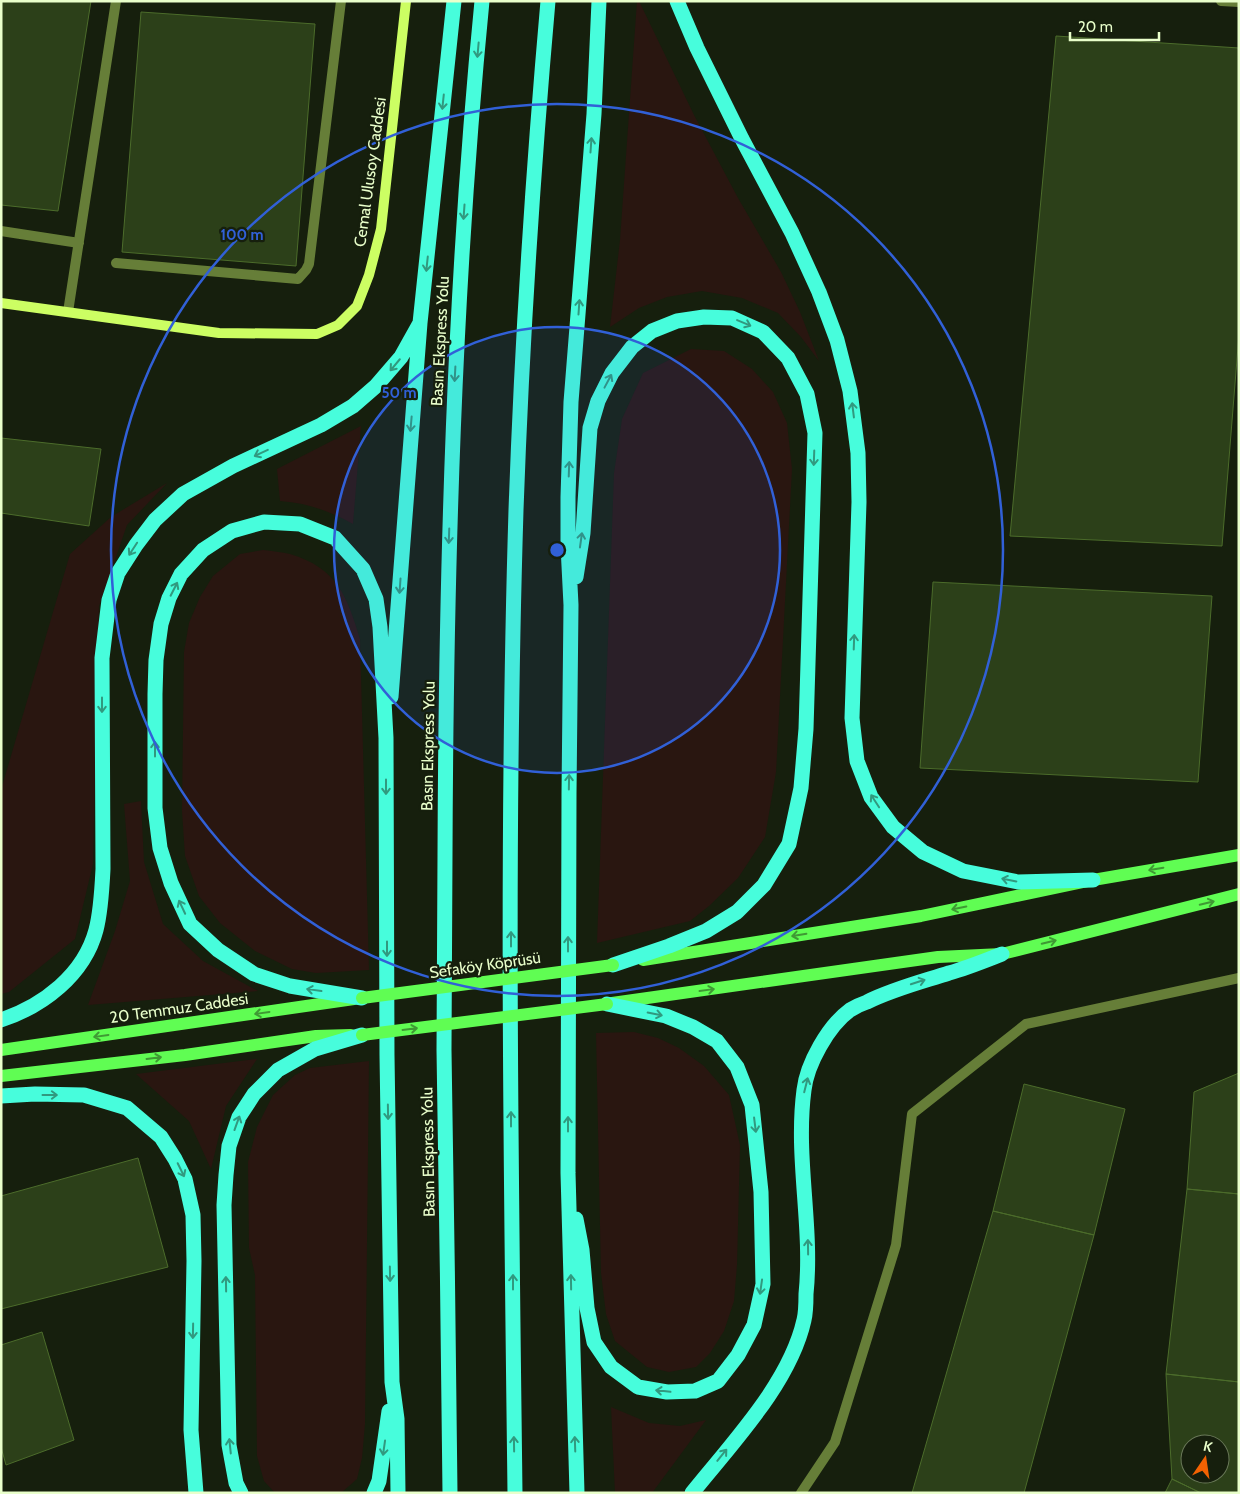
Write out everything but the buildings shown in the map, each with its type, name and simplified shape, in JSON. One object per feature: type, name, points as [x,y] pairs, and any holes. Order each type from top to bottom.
[{"type":"highway","points":[[386,738],[394,662],[420,323],[454,1]]},
{"type":"highway","name":"Basın Ekspress Yolu","points":[[450,1493],[444,1046],[445,761],[449,535],[464,222],[482,1]]},
{"type":"highway","points":[[515,1493],[511,772],[516,520],[525,305],[548,1]]},
{"type":"highway","points":[[577,1493],[568,1173],[568,794],[571,605],[568,527],[572,402],[594,114],[599,1]]},
{"type":"highway","points":[[677,1],[697,48],[742,139],[792,233],[819,292],[837,340],[850,391],[858,453],[859,502],[852,718],[858,761],[871,797],[893,827],[923,852],[963,871],[1018,882],[1093,880]]},
{"type":"highway","points":[[571,605],[583,533],[590,428],[598,401],[612,373],[632,348],[652,331],[677,321],[704,317],[732,318],[764,332],[788,358],[807,394],[815,433],[806,728],[801,788],[789,844],[764,885],[738,912],[706,931],[613,965]]},
{"type":"highway","points":[[1,1020],[38,1003],[59,988],[78,966],[89,948],[96,930],[104,869],[102,658],[109,600],[118,573],[155,520],[184,494],[232,466],[321,425],[353,406],[376,386],[401,357],[420,323]]},
{"type":"highway","points":[[362,998],[290,986],[254,974],[218,950],[190,924],[171,883],[160,848],[155,808],[156,660],[161,624],[170,598],[182,574],[203,550],[232,531],[264,522],[300,524],[335,538],[363,569],[376,599],[380,627],[386,738],[387,1055],[392,1382],[397,1418],[398,1493]]},
{"type":"highway","points":[[692,1493],[766,1400],[790,1359],[804,1320],[808,1280],[808,1244],[802,1122],[804,1088],[815,1055],[831,1028],[850,1010],[884,993],[1002,954]]},
{"type":"highway","points":[[568,1173],[582,1250],[587,1308],[594,1342],[612,1368],[638,1387],[667,1392],[695,1391],[718,1382],[738,1355],[754,1324],[763,1284],[761,1192],[752,1105],[737,1067],[717,1041],[693,1027],[666,1016],[607,1004]]},
{"type":"highway","points":[[241,1493],[236,1483],[229,1446],[224,1205],[229,1146],[239,1117],[254,1094],[278,1070],[315,1049],[362,1034]]},
{"type":"highway","points":[[1,1096],[35,1094],[84,1095],[127,1108],[161,1137],[175,1159],[185,1180],[193,1215],[191,1430],[196,1493]]},
{"type":"highway","points":[[374,1493],[382,1466],[392,1382]]},
{"type":"main road","name":"Cemal Ulusoy Caddesi","points":[[1,303],[219,333],[317,334],[338,325],[357,306],[369,275],[381,228],[406,1]]},
{"type":"main road","name":"Sefaköy Köprüsü","points":[[362,998],[613,965],[921,916],[1093,880],[1239,855]]},
{"type":"main road","points":[[1,1076],[185,1055],[316,1036],[362,1034],[607,1004],[938,957],[1002,954],[1239,894]]},
{"type":"main road","name":"20 Temmuz Caddesi","points":[[1,1050],[362,998]]},
{"type":"lane","points":[[68,312],[116,1]]},
{"type":"lane","points":[[116,263],[298,278],[302,275],[309,264],[341,1]]},
{"type":"lane","points":[[1221,1],[1239,2]]},
{"type":"lane","points":[[1,231],[79,243]]},
{"type":"lane","points":[[801,1493],[835,1442],[896,1244],[912,1114],[1026,1024],[1239,978]]},
{"type":"shaded area","points":[[637,1],[639,1],[694,115],[738,198],[781,272],[800,312],[819,361],[801,337],[778,313],[742,298],[702,291],[667,297],[639,308],[610,327],[620,240]]},
{"type":"shaded area","points":[[691,349],[724,351],[752,369],[773,392],[787,423],[792,469],[776,772],[765,837],[738,878],[709,906],[690,921],[597,943],[614,473],[622,419],[643,373]]},
{"type":"shaded area","points":[[361,426],[353,524],[318,508],[280,501],[277,469]]},
{"type":"shaded area","points":[[167,483],[127,525],[99,606],[93,864],[75,939],[9,992],[1,994],[1,790],[70,554],[111,517]]},
{"type":"shaded area","points":[[263,550],[290,554],[306,560],[319,567],[329,576],[345,597],[360,639],[369,970],[316,973],[292,969],[255,951],[220,923],[199,896],[185,856],[182,811],[184,652],[189,623],[200,597],[213,576],[240,554]]},
{"type":"shaded area","points":[[141,801],[144,862],[163,924],[203,961],[258,991],[88,1005],[115,931],[130,881],[124,804]]},
{"type":"shaded area","points":[[634,1032],[658,1038],[679,1048],[704,1066],[729,1095],[740,1145],[737,1265],[734,1301],[724,1331],[710,1353],[696,1367],[669,1372],[647,1367],[615,1341],[606,1314],[601,1273],[596,1033]]},
{"type":"shaded area","points":[[257,1059],[226,1106],[211,1169],[189,1121],[136,1074]]},
{"type":"shaded area","points":[[369,1061],[365,1424],[362,1458],[357,1479],[341,1493],[275,1493],[264,1481],[257,1456],[255,1275],[249,1248],[248,1162],[257,1127],[273,1095],[295,1075],[310,1068]]},
{"type":"shaded area","points":[[611,1407],[649,1423],[680,1426],[706,1420],[652,1493],[615,1493]]}]
